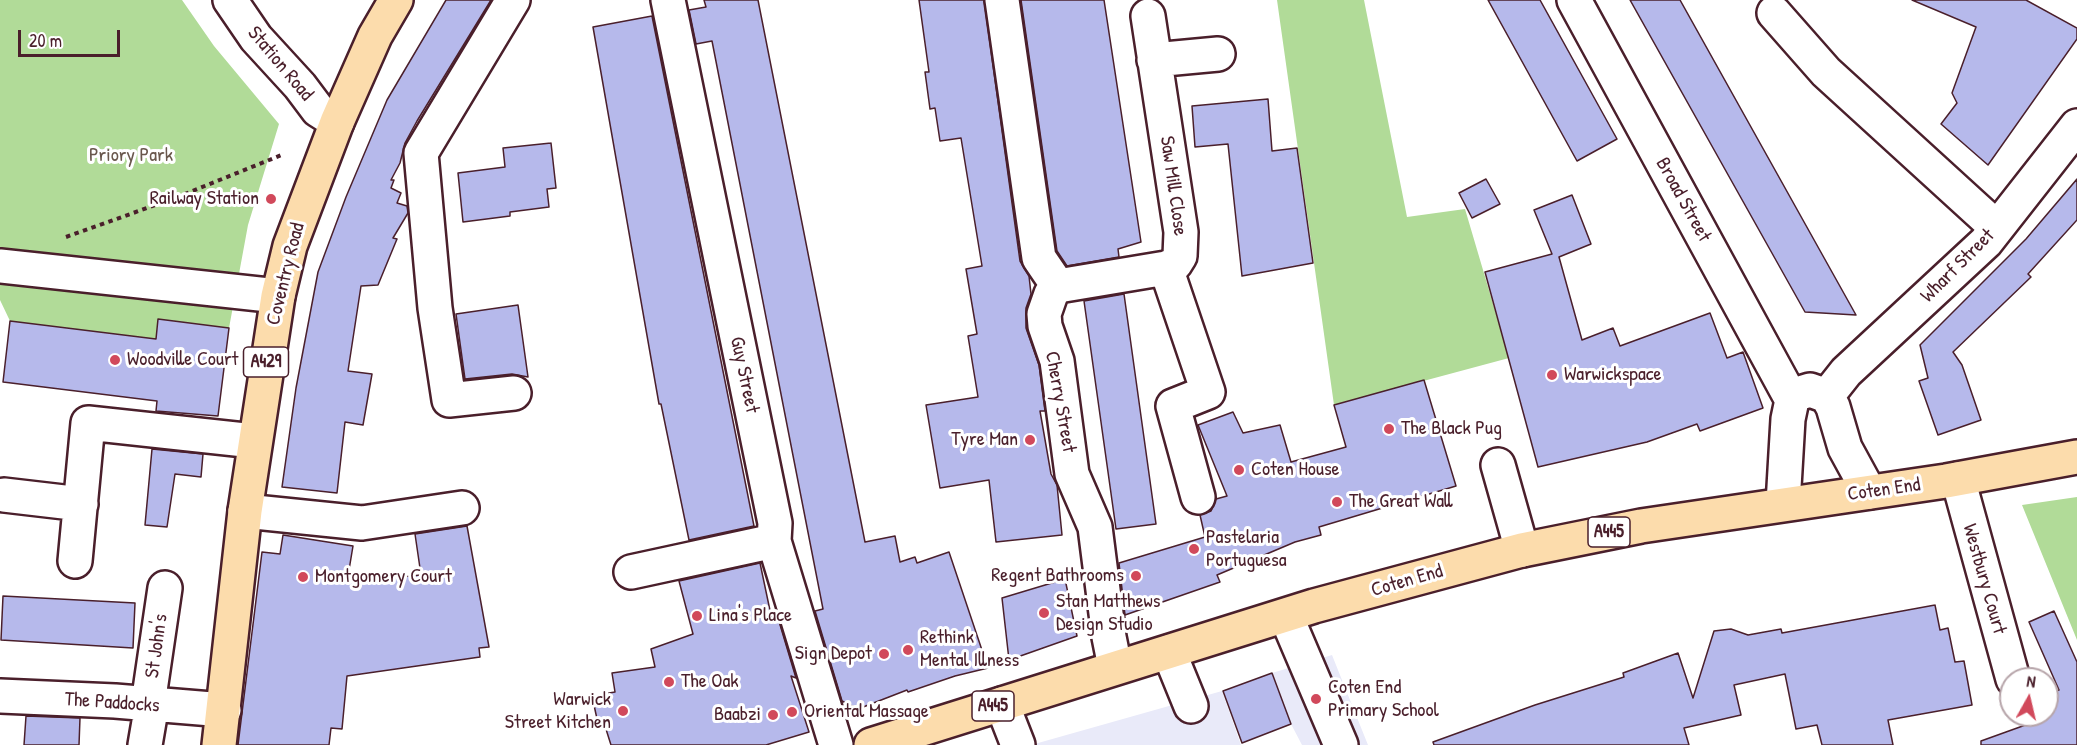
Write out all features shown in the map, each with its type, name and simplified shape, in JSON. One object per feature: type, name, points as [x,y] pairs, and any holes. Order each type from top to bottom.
[{"type":"main road","name":"Coventry Road","points":[[219,745],[244,511],[278,296],[290,246],[337,122],[375,36],[396,0]]},
{"type":"main road","name":"A445","points":[[1958,479],[2077,457]]},
{"type":"main road","name":"Coten End","points":[[871,745],[1115,667],[1522,550],[1641,525],[1958,479]]},
{"type":"street","name":"Station Road","points":[[230,0],[256,38],[300,86],[318,110],[337,122]]},
{"type":"street","points":[[513,0],[422,153],[435,308],[449,400],[514,393]]},
{"type":"street","name":"Guy Street","points":[[668,0],[774,532],[836,745]]},
{"type":"street","points":[[1002,0],[1039,258],[1058,286],[1166,268],[1208,392],[1173,406],[1198,498]]},
{"type":"street","name":"Broad Street","points":[[1574,0],[1792,400]]},
{"type":"street","points":[[1774,13],[1826,72],[1996,228]]},
{"type":"street","name":"Saw Mill Close","points":[[1148,16],[1182,244],[1180,256],[1175,264],[1166,268]]},
{"type":"street","points":[[1155,60],[1218,54]]},
{"type":"street","name":"Wharf Street","points":[[1827,396],[1846,372],[1986,242],[2077,126]]},
{"type":"street","points":[[0,266],[278,296]]},
{"type":"street","name":"Cherry Street","points":[[1058,286],[1051,294],[1044,314],[1045,326],[1057,361],[1072,474],[1095,527],[1115,667]]},
{"type":"street","points":[[1783,504],[1788,419],[1792,400],[1797,394],[1810,390],[1827,396],[1845,448],[1869,492]]},
{"type":"street","points":[[75,561],[88,423],[254,441]]},
{"type":"street","points":[[1498,465],[1522,550]]},
{"type":"street","name":"Westbury Court","points":[[1958,479],[2010,667]]},
{"type":"street","points":[[4,495],[81,504]]},
{"type":"street","points":[[244,511],[362,523],[462,508]]},
{"type":"street","points":[[631,572],[774,532]]},
{"type":"street","name":"St John's","points":[[146,743],[165,588]]},
{"type":"street","points":[[1286,616],[1341,745]]},
{"type":"street","points":[[1169,651],[1191,706]]},
{"type":"street","name":"The Paddocks","points":[[0,696],[224,710]]},
{"type":"street","points":[[1002,704],[1018,745]]},
{"type":"path","points":[[56,241],[175,198],[284,154]]},
{"type":"shaded area","name":"Coten End Primary School","points":[[1332,655],[1368,745],[1302,745],[1291,724],[1272,673]]},
{"type":"shaded area","points":[[1222,691],[1241,745],[1031,745]]},
{"type":"green space","name":"Priory Park","points":[[0,0],[182,0],[214,46],[279,124],[248,225],[229,328],[159,319],[156,339],[10,321],[0,300]]},
{"type":"green space","points":[[1277,0],[1364,0],[1407,217],[1465,209],[1509,358],[1334,405]]},
{"type":"green space","points":[[2077,497],[2077,640],[2022,505]]},
{"type":"building","points":[[446,0],[491,0],[417,121],[405,143],[400,163],[391,180],[394,180],[391,188],[401,193],[397,203],[407,206],[408,213],[393,238],[397,239],[378,285],[361,286],[348,371],[372,374],[363,425],[345,422],[337,493],[282,487],[296,388],[318,272],[346,197],[387,100]]},
{"type":"building","points":[[704,0],[758,0],[865,542],[895,536],[900,562],[915,557],[917,563],[949,552],[988,668],[955,676],[908,692],[907,690],[858,709],[842,701],[815,611],[823,609],[712,41],[696,44],[689,10],[706,7]]},
{"type":"building","points":[[919,0],[984,0],[1020,261],[1029,276],[1031,294],[1026,308],[1026,328],[1039,365],[1045,411],[1040,411],[1051,474],[1057,485],[1062,535],[996,542],[989,480],[940,488],[926,405],[978,397],[968,336],[977,334],[966,269],[982,266],[961,138],[940,141],[935,108],[930,109],[925,72],[929,72]]},
{"type":"building","points":[[1021,0],[1104,0],[1141,242],[1118,249],[1119,257],[1067,266],[1057,251]]},
{"type":"building","points":[[1488,0],[1540,0],[1617,139],[1577,161]]},
{"type":"building","points":[[1630,0],[1680,0],[1856,315],[1805,312]]},
{"type":"building","points":[[1912,0],[2026,0],[2077,28],[2077,39],[1988,165],[1941,124],[1957,103],[1952,93],[1976,27]]},
{"type":"building","points":[[652,16],[754,526],[689,540],[661,404],[659,404],[593,27]]},
{"type":"building","points":[[1268,99],[1272,151],[1297,148],[1313,263],[1242,276],[1228,144],[1195,147],[1192,106]]},
{"type":"building","points":[[551,143],[556,188],[547,189],[549,207],[510,212],[510,216],[463,222],[458,173],[505,167],[503,148]]},
{"type":"building","points":[[1486,179],[1500,204],[1472,218],[1459,193]]},
{"type":"building","points":[[2077,179],[2077,220],[2028,274],[2031,277],[1953,352],[1962,365],[1981,420],[1938,435],[1919,381],[1928,378],[1920,345],[2026,239]]},
{"type":"building","points":[[1572,195],[1591,244],[1559,257],[1582,340],[1613,328],[1620,346],[1710,313],[1727,358],[1743,352],[1763,408],[1700,431],[1697,424],[1647,442],[1538,467],[1485,272],[1552,254],[1534,210]]},
{"type":"building","points":[[1124,294],[1156,524],[1116,529],[1084,301]]},
{"type":"building","points":[[518,305],[528,377],[512,374],[465,379],[456,314]]},
{"type":"building","name":"Woodville Court","points":[[158,319],[229,328],[218,416],[156,411],[157,401],[3,382],[10,321],[156,339]]},
{"type":"building","points":[[1424,380],[1456,486],[1319,527],[1321,535],[1295,542],[1217,575],[1220,582],[1125,615],[1119,563],[1205,537],[1200,515],[1211,511],[1216,499],[1227,496],[1198,425],[1233,412],[1243,433],[1280,425],[1291,462],[1346,447],[1334,405]]},
{"type":"building","points":[[152,449],[203,454],[201,477],[175,474],[167,527],[145,525]]},
{"type":"building","points":[[467,526],[489,647],[479,648],[480,657],[347,676],[342,729],[331,728],[329,745],[238,745],[262,552],[280,554],[283,535],[353,546],[347,582],[421,575],[415,534]]},
{"type":"building","points":[[760,563],[772,620],[778,618],[796,678],[791,676],[809,732],[766,745],[611,745],[605,726],[599,728],[592,696],[615,692],[612,673],[655,667],[651,649],[693,634],[679,581]]},
{"type":"building","points":[[1065,579],[1077,636],[1009,660],[1002,598]]},
{"type":"building","points":[[3,596],[135,603],[133,648],[1,640]]},
{"type":"building","points":[[1935,605],[1940,630],[1948,628],[1955,662],[1964,661],[1972,705],[1888,720],[1893,745],[1822,745],[1817,725],[1796,729],[1785,674],[1734,685],[1741,715],[1684,728],[1689,745],[1434,745],[1433,742],[1535,705],[1624,677],[1623,673],[1678,653],[1693,698],[1714,631],[1731,629],[1748,635],[1781,629],[1782,633]]},
{"type":"building","points":[[2054,611],[2077,662],[2077,745],[1981,745],[1981,741],[2020,727],[2059,727],[2059,667],[2049,667],[2029,622]]},
{"type":"building","points":[[1272,673],[1291,724],[1242,743],[1223,691]]},
{"type":"building","points":[[26,716],[80,718],[79,745],[24,745]]},
{"type":"place","name":"Railway Station","points":[[271,199]]},
{"type":"place","name":"Woodville Court","points":[[115,360]]},
{"type":"place","name":"Warwickspace","points":[[1552,375]]},
{"type":"place","name":"The Black Pug","points":[[1389,429]]},
{"type":"place","name":"Tyre Man","points":[[1030,440]]},
{"type":"place","name":"Coten House","points":[[1239,470]]},
{"type":"place","name":"The Great Wall","points":[[1337,502]]},
{"type":"place","name":"Pastelaria Portuguesa","points":[[1194,549]]},
{"type":"place","name":"Regent Bathrooms","points":[[1136,576]]},
{"type":"place","name":"Montgomery Court","points":[[303,577]]},
{"type":"place","name":"Stan Matthews Design Studio","points":[[1044,613]]},
{"type":"place","name":"Lina's Place","points":[[697,616]]},
{"type":"place","name":"Rethink Mental Illness","points":[[908,650]]},
{"type":"place","name":"Sign Depot","points":[[884,654]]},
{"type":"place","name":"The Oak","points":[[669,682]]},
{"type":"place","name":"Coten End Primary School","points":[[1316,699]]},
{"type":"place","name":"Warwick Street Kitchen","points":[[623,711]]},
{"type":"place","name":"Oriental Massage","points":[[792,712]]},
{"type":"place","name":"Baabzi","points":[[773,715]]}]
